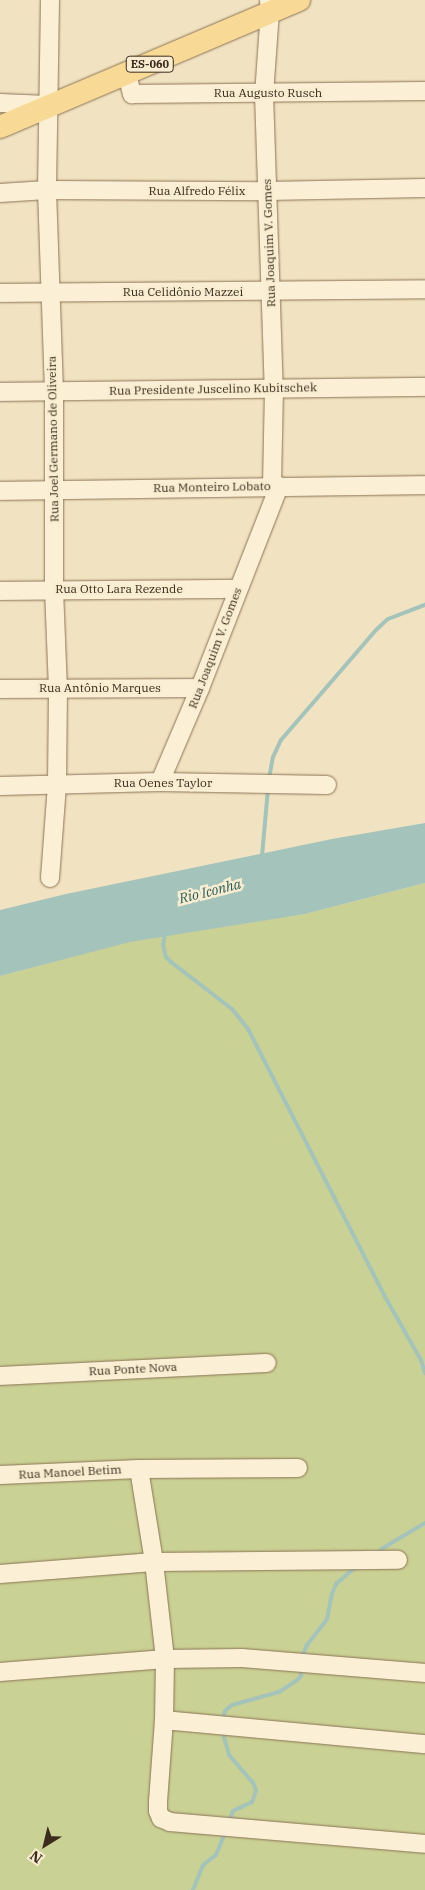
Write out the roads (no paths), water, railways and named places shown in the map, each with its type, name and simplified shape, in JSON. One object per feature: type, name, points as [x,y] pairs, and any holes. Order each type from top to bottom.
[{"type":"main road","name":"ES-060","points":[[0,127],[127,74],[269,5],[299,0]]},
{"type":"street","name":"Rua Joel Germano de Oliveira","points":[[50,0],[47,190],[48,292],[54,391],[54,589],[58,689],[57,784],[50,878]]},
{"type":"street","name":"Rua Joaquim V. Gomes","points":[[160,782],[200,688],[276,486],[264,94],[269,5]]},
{"type":"street","name":"Rua Augusto Rusch","points":[[127,74],[132,94],[425,91]]},
{"type":"street","points":[[0,103],[49,105]]},
{"type":"street","name":"Rua Alfredo Félix","points":[[0,193],[47,190],[268,191],[425,188]]},
{"type":"street","name":"Rua Celidônio Mazzei","points":[[0,293],[271,292],[425,289]]},
{"type":"street","name":"Rua Presidente Juscelino Kubitschek","points":[[0,392],[425,387]]},
{"type":"street","name":"Rua Monteiro Lobato","points":[[0,491],[425,485]]},
{"type":"street","name":"Rua Otto Lara Rezende","points":[[0,591],[54,589],[238,589]]},
{"type":"street","name":"Rua Antônio Marques","points":[[0,689],[200,688]]},
{"type":"street","name":"Rua Oenes Taylor","points":[[0,786],[160,782],[327,786]]},
{"type":"street","name":"Rua Ponte Nova","points":[[0,1376],[267,1363]]},
{"type":"street","name":"Rua Manoel Betim","points":[[0,1475],[139,1469],[298,1468]]},
{"type":"street","points":[[139,1469],[154,1562],[165,1659],[164,1720],[158,1811],[164,1821],[425,1844]]},
{"type":"street","points":[[0,1574],[154,1562],[398,1560]]},
{"type":"street","points":[[0,1672],[165,1659],[242,1658],[425,1673]]},
{"type":"street","points":[[164,1720],[425,1744]]},
{"type":"water","name":"Rio Iconha","points":[[425,823],[425,883],[305,914],[130,942],[0,976],[0,910],[66,894],[332,839]]},
{"type":"waterway","points":[[269,779],[273,757],[281,740],[376,630],[388,619],[425,605]]},
{"type":"waterway","points":[[262,856],[268,789]]},
{"type":"waterway","points":[[165,934],[163,945],[166,957],[232,1009],[248,1029],[384,1295],[421,1360],[425,1373]]},
{"type":"waterway","points":[[376,1555],[383,1548],[425,1523]]},
{"type":"waterway","points":[[301,1659],[307,1645],[327,1619],[336,1584],[358,1567]]},
{"type":"waterway","points":[[222,1721],[225,1711],[232,1705],[279,1692],[296,1681],[301,1676],[301,1668]]},
{"type":"waterway","points":[[222,1730],[229,1755],[253,1783],[256,1790],[252,1802],[233,1811],[229,1821]]},
{"type":"waterway","points":[[193,1890],[203,1865],[216,1855],[226,1830]]}]
